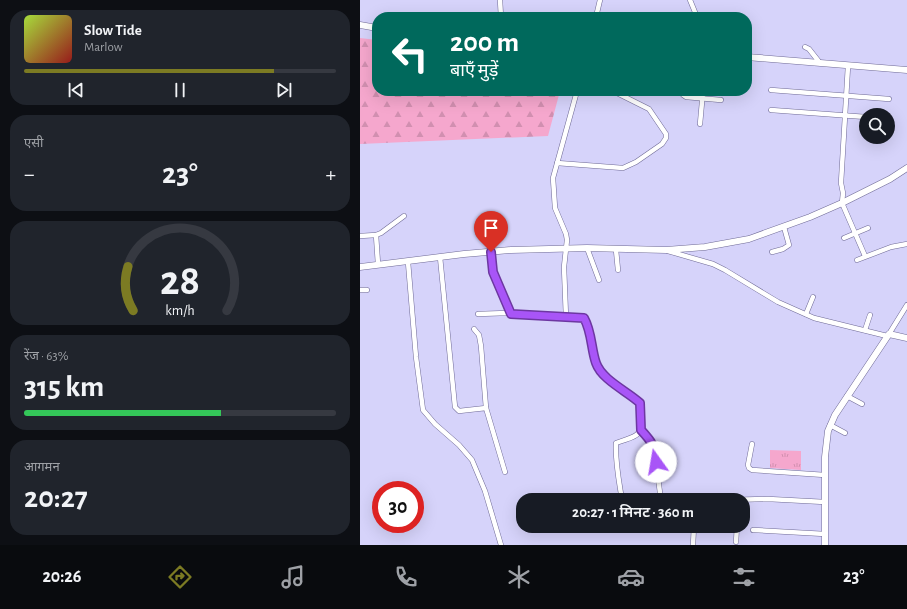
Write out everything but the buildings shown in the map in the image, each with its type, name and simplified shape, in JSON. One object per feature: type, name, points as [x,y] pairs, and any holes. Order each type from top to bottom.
[{"type":"street","points":[[500,0],[501,12]]},
{"type":"street","points":[[597,12],[600,0]]},
{"type":"street","points":[[690,0],[695,12]]},
{"type":"street","points":[[360,26],[372,27]]},
{"type":"street","points":[[805,47],[809,49],[820,63]]},
{"type":"street","points":[[752,57],[907,70]]},
{"type":"street","points":[[848,66],[845,96],[841,183],[843,193],[842,203],[865,256]]},
{"type":"street","points":[[771,90],[889,99]]},
{"type":"street","points":[[566,317],[564,267],[566,234],[555,208],[553,178],[576,96]]},
{"type":"street","points":[[557,163],[623,168],[636,162],[662,144],[666,138],[666,134],[649,109],[623,96]]},
{"type":"street","points":[[684,96],[721,100]]},
{"type":"street","points":[[700,124],[703,98]]},
{"type":"street","points":[[771,110],[859,117]]},
{"type":"street","points":[[360,267],[511,250],[587,248],[616,250],[666,250],[749,239],[784,227],[842,203],[890,179],[907,168]]},
{"type":"street","points":[[360,236],[376,235],[381,233],[404,216]]},
{"type":"street","points":[[772,252],[783,249],[789,245],[784,227]]},
{"type":"street","points":[[844,238],[868,228]]},
{"type":"street","points":[[376,235],[378,264]]},
{"type":"street","points":[[857,260],[891,247],[907,244]]},
{"type":"street","points":[[587,248],[599,280]]},
{"type":"street","points":[[616,250],[618,270]]},
{"type":"street","points":[[666,250],[719,267],[778,302],[814,318],[907,338]]},
{"type":"street","points":[[491,252],[493,272],[511,314]]},
{"type":"street","points":[[440,257],[455,407],[459,411],[486,408]]},
{"type":"street","points":[[408,262],[416,357],[423,410],[435,424],[459,444],[472,460],[485,491],[501,545]]},
{"type":"street","points":[[360,290],[367,290]]},
{"type":"street","points":[[806,314],[813,298]]},
{"type":"street","points":[[825,545],[825,457],[830,425],[834,414],[907,305]]},
{"type":"street","points":[[478,314],[511,314],[584,318],[590,336],[596,364],[599,369],[614,383],[640,403],[641,430],[654,446],[660,493]]},
{"type":"street","points":[[865,330],[870,316]]},
{"type":"street","points":[[474,329],[479,335],[481,346],[486,408],[505,472]]},
{"type":"street","points":[[847,396],[862,404]]},
{"type":"street","points":[[830,425],[845,433]]},
{"type":"street","points":[[621,493],[616,443],[635,436],[641,430]]},
{"type":"street","points":[[752,444],[748,465],[752,470],[825,475]]},
{"type":"street","points":[[750,500],[825,502]]},
{"type":"street","points":[[753,530],[825,534]]},
{"type":"street","points":[[693,545],[694,533]]},
{"type":"street","points":[[736,542],[737,533]]},
{"type":"green space","points":[[360,38],[372,39],[372,96],[559,96],[548,136],[360,144]]},
{"type":"green space","points":[[770,450],[801,451],[801,470],[770,468]]},
{"type":"route","points":[[491,252],[493,272],[511,314],[584,318],[587,322],[596,364],[599,369],[614,383],[640,403],[641,430],[654,446],[656,462]]}]
